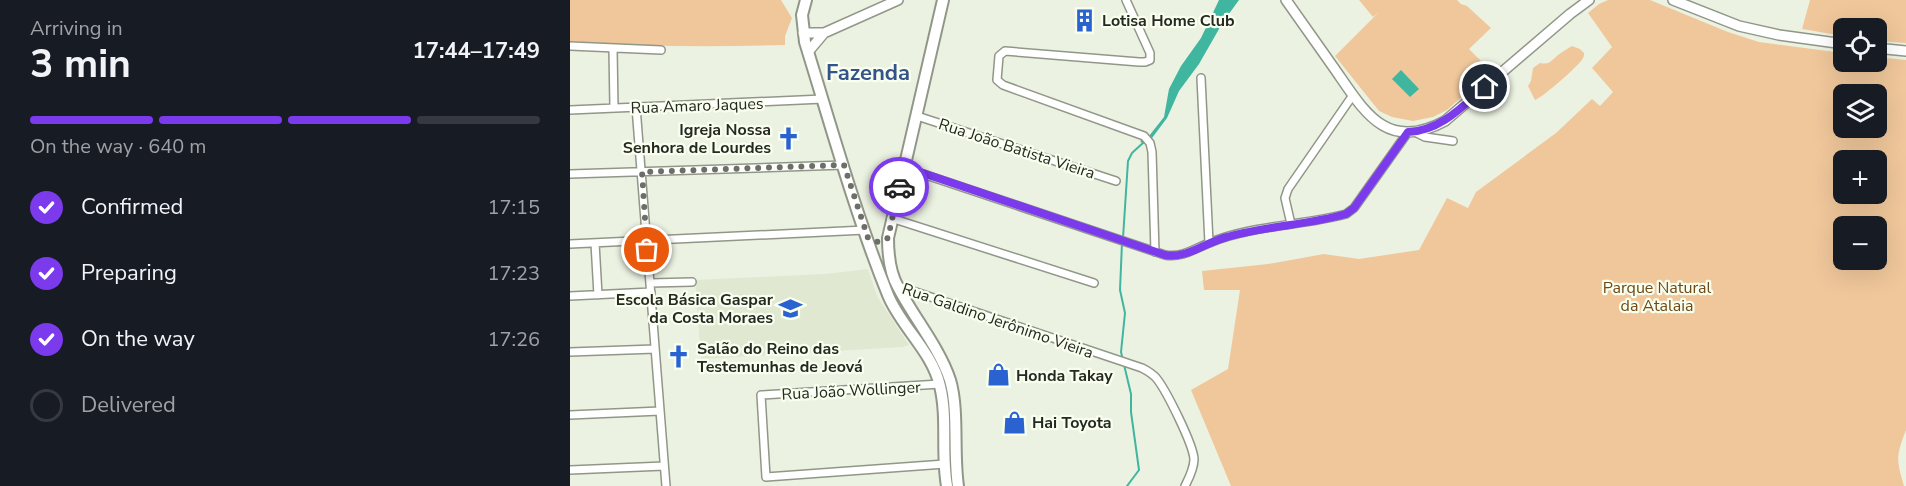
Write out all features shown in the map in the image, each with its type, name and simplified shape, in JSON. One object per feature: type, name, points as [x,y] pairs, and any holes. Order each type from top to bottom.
[{"type":"main road","points":[[806,0],[802,15],[803,33],[872,253],[895,308],[933,366],[940,384],[943,399],[947,486]]},
{"type":"main road","points":[[944,0],[891,218],[888,255],[897,286],[950,381],[954,401],[955,463],[958,486]]},
{"type":"main road","points":[[866,234],[878,242],[888,238]]},
{"type":"street","points":[[803,33],[824,33],[898,0]]},
{"type":"street","points":[[1126,0],[1150,53],[1150,60],[1139,62],[1005,51],[999,56],[997,80],[1144,136],[1150,144],[1155,252]]},
{"type":"street","points":[[1286,0],[1369,117],[1391,130],[1453,141]]},
{"type":"street","points":[[905,168],[1155,252],[1179,256],[1239,233],[1351,212],[1411,132],[1429,129],[1445,121],[1589,0]]},
{"type":"street","points":[[1673,0],[1739,26],[1779,35],[1833,42]]},
{"type":"street","points":[[808,52],[824,33]]},
{"type":"street","points":[[570,46],[661,50]]},
{"type":"street","points":[[613,49],[614,108]]},
{"type":"street","points":[[1887,49],[1906,51]]},
{"type":"street","points":[[1201,78],[1209,243]]},
{"type":"street","points":[[1291,224],[1285,198],[1288,189],[1353,95]]},
{"type":"street","name":"Rua Amaro Jaques","points":[[570,110],[823,99]]},
{"type":"street","points":[[636,107],[666,486]]},
{"type":"street","name":"Rua João Batista Vieira","points":[[917,116],[1116,181]]},
{"type":"street","points":[[570,174],[844,165]]},
{"type":"street","points":[[891,218],[1094,283]]},
{"type":"street","points":[[570,244],[866,234]]},
{"type":"street","points":[[595,243],[598,295]]},
{"type":"street","points":[[650,283],[693,282]]},
{"type":"street","name":"Rua Galdino Jerônimo Vieira","points":[[884,283],[1128,363],[1151,373],[1170,401],[1194,457],[1193,467],[1185,486]]},
{"type":"street","points":[[570,296],[651,292]]},
{"type":"street","points":[[570,352],[655,349]]},
{"type":"street","name":"Rua João Wollinger","points":[[940,384],[761,395],[766,477],[945,464]]},
{"type":"street","points":[[570,415],[660,411]]},
{"type":"street","points":[[570,470],[664,466]]},
{"type":"shaded area","name":"Escola Básica Gaspar da Costa Moraes","points":[[868,269],[877,296],[909,345],[701,359],[695,280],[825,274]]},
{"type":"green space","points":[[570,0],[781,0],[792,18],[785,36],[785,45],[678,46],[570,41]]},
{"type":"green space","points":[[1359,0],[1457,0],[1491,28],[1469,49],[1491,71],[1447,110],[1433,117],[1413,121],[1392,117],[1379,111],[1335,56],[1379,12],[1373,17]]},
{"type":"green space","name":"Parque Natural da Atalaia","points":[[1608,0],[1650,0],[1728,32],[1759,42],[1833,52],[1833,72],[1887,72],[1887,58],[1906,60],[1906,430],[1898,458],[1904,486],[1231,486],[1191,390],[1228,369],[1240,290],[1204,290],[1202,271],[1268,264],[1324,254],[1359,259],[1419,250],[1447,198],[1468,208],[1476,192],[1556,133],[1592,99],[1600,106],[1613,92],[1592,68],[1612,47],[1588,13]]},
{"type":"green space","points":[[1810,0],[1906,0],[1906,43],[1887,42],[1887,18],[1833,18],[1833,34],[1802,29]]},
{"type":"green space","points":[[1572,46],[1584,53],[1583,58],[1576,67],[1535,100],[1528,86],[1533,68],[1540,63],[1550,62]]},
{"type":"water","points":[[1219,0],[1239,0],[1223,22],[1199,64],[1179,91],[1167,118],[1152,138],[1143,144],[1140,141],[1149,136],[1164,117],[1169,89],[1181,66],[1201,38]]},
{"type":"water","points":[[1401,70],[1419,89],[1410,97],[1392,79]]},
{"type":"waterway","points":[[1123,238],[1128,161],[1132,153],[1144,142]]},
{"type":"waterway","points":[[1122,243],[1120,290],[1125,313],[1121,352],[1131,394],[1131,412],[1139,470],[1127,486]]},
{"type":"way so far","points":[[647,250],[642,172],[844,165],[868,238],[878,242],[888,238],[899,187]]},
{"type":"place","name":"Lotisa Home Club","points":[[1084,20]]},
{"type":"place","name":"Igreja Nossa Senhora de Lourdes","points":[[789,138]]},
{"type":"place","name":"Escola Básica Gaspar da Costa Moraes","points":[[791,308]]},
{"type":"place","name":"Salão do Reino das Testemunhas de Jeová","points":[[679,357]]},
{"type":"place","name":"Honda Takay","points":[[998,375]]},
{"type":"place","name":"Hai Toyota","points":[[1014,422]]},
{"type":"district","name":"Fazenda","points":[[868,72]]},
{"type":"route","points":[[899,187],[905,168],[911,169],[1165,255],[1179,256],[1239,233],[1351,212],[1408,132],[1429,129],[1445,121],[1485,87]]}]
